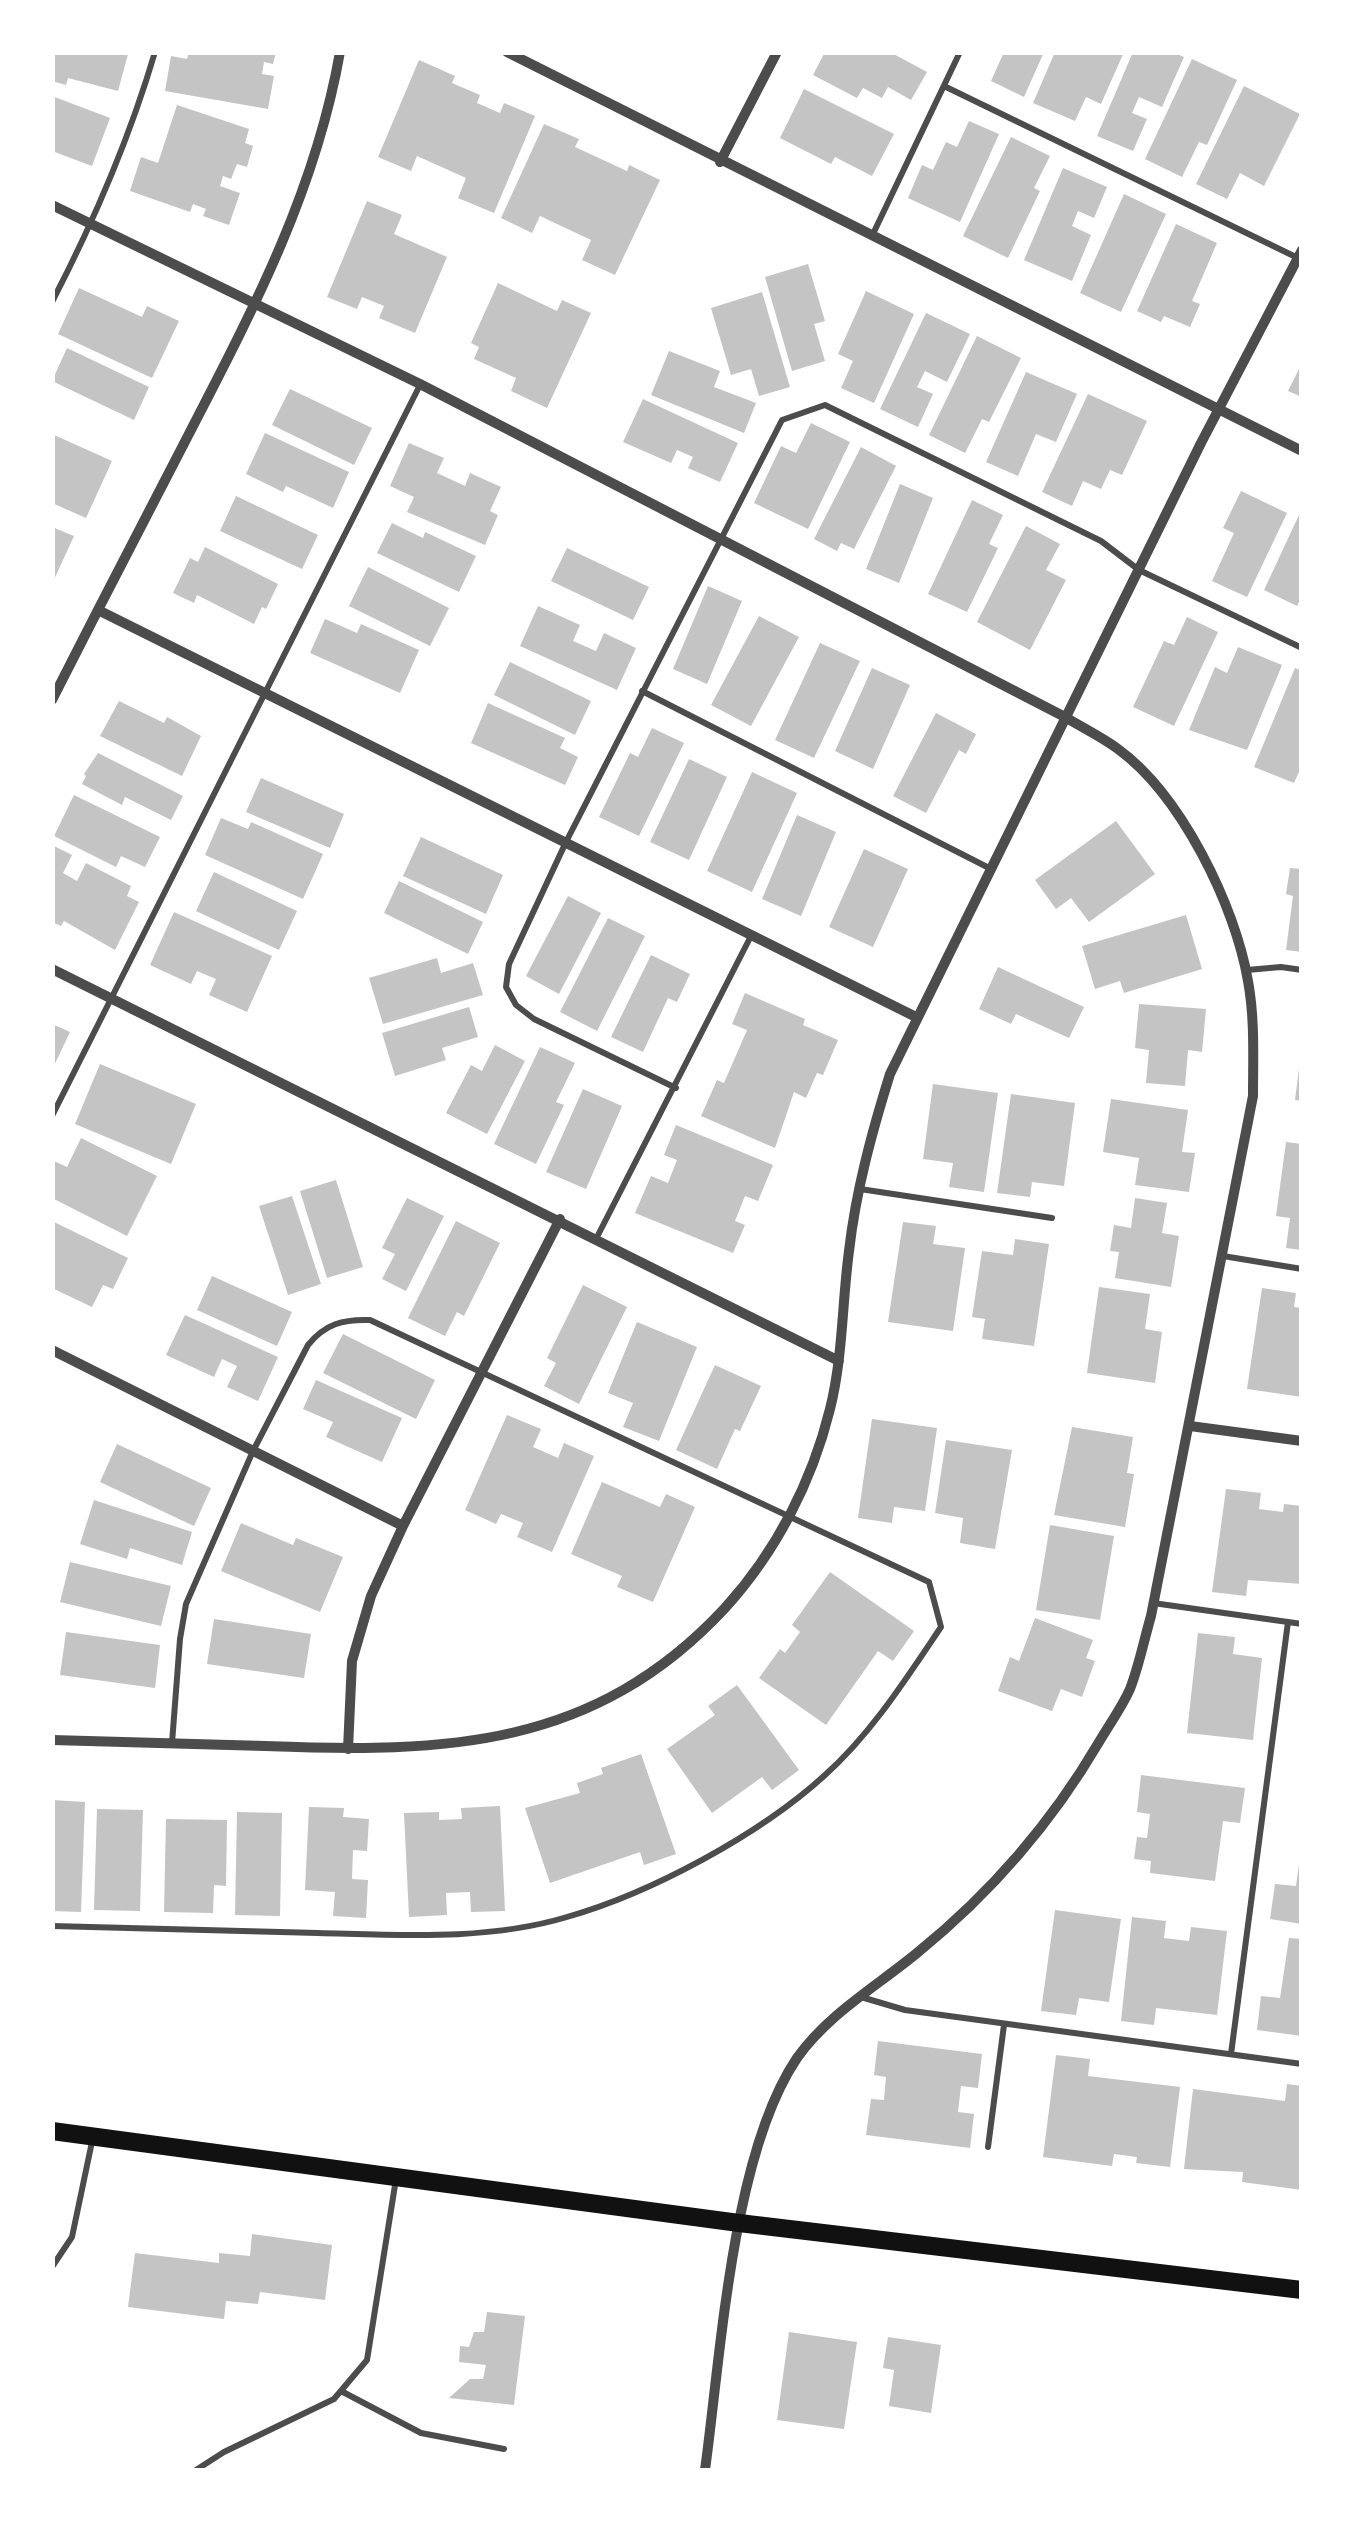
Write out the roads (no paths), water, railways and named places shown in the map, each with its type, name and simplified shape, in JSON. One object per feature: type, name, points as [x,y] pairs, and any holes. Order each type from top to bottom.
[{"type":"main road","points":[[52,2131],[739,2222],[1302,2290]]},
{"type":"street","points":[[52,700],[256,306],[296,214],[334,87],[340,52]]},
{"type":"street","points":[[507,52],[1302,451]]},
{"type":"street","points":[[720,162],[777,52]]},
{"type":"street","points":[[52,206],[420,384],[1065,717],[1121,751],[1154,784],[1188,828],[1219,888],[1246,970],[1254,1032],[1253,1096],[1190,1426],[1153,1603],[1129,1691],[1069,1792],[986,1894],[860,1996],[798,2056],[777,2094],[739,2222],[706,2470]]},
{"type":"street","points":[[52,1740],[348,1749],[424,1748],[476,1742],[527,1730],[618,1694],[664,1666],[704,1631],[738,1593],[790,1519],[830,1409],[858,1188],[890,1074],[1217,411],[1300,256]]},
{"type":"street","points":[[98,610],[916,1017]]},
{"type":"street","points":[[52,969],[839,1361]]},
{"type":"street","points":[[348,1749],[352,1661],[372,1596],[403,1526],[560,1219]]},
{"type":"street","points":[[52,1350],[403,1526]]},
{"type":"street","points":[[1190,1426],[1302,1441]]},
{"type":"lane","points":[[52,302],[92,224],[134,122],[155,52]]},
{"type":"lane","points":[[871,238],[960,52]]},
{"type":"lane","points":[[944,86],[1300,256]]},
{"type":"lane","points":[[52,1116],[420,384]]},
{"type":"lane","points":[[676,1088],[534,1019],[516,1005],[506,987],[509,964],[566,842],[782,420],[824,406],[1101,541],[1139,570],[1302,648]]},
{"type":"lane","points":[[642,692],[991,869]]},
{"type":"lane","points":[[596,1239],[752,934]]},
{"type":"lane","points":[[1246,970],[1302,970]]},
{"type":"lane","points":[[858,1188],[1052,1218]]},
{"type":"lane","points":[[1223,1256],[1302,1269]]},
{"type":"lane","points":[[52,1926],[386,1935],[479,1933],[566,1918],[673,1874],[758,1826],[825,1776],[888,1705],[941,1627],[929,1582],[370,1320],[336,1322],[318,1332],[308,1345],[253,1451],[186,1604],[172,1743]]},
{"type":"lane","points":[[1153,1603],[1302,1624]]},
{"type":"lane","points":[[1232,2054],[1288,1622]]},
{"type":"lane","points":[[860,1996],[904,2010],[1302,2064]]},
{"type":"lane","points":[[988,2148],[1004,2025]]},
{"type":"lane","points":[[52,2268],[72,2237],[93,2137]]},
{"type":"lane","points":[[196,2470],[224,2452],[334,2399],[367,2360],[396,2177]]},
{"type":"lane","points":[[341,2391],[421,2432],[504,2449]]}]
